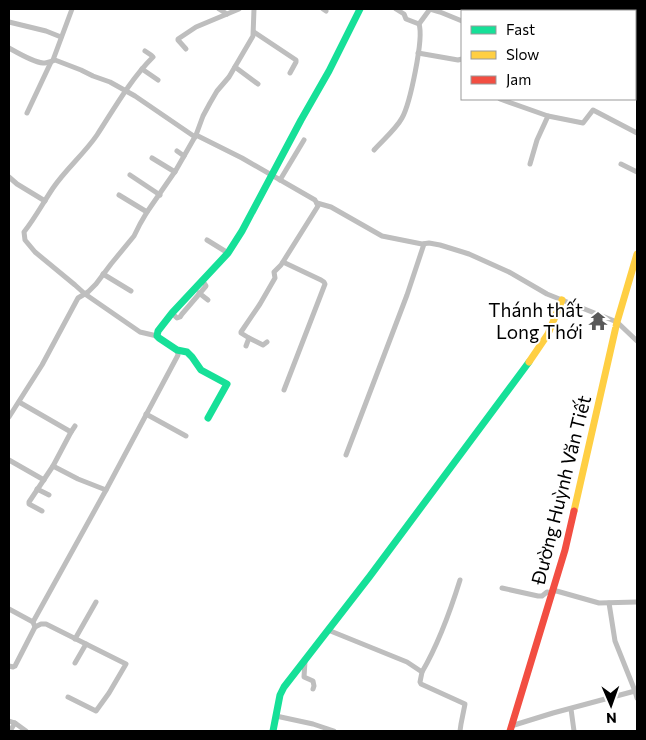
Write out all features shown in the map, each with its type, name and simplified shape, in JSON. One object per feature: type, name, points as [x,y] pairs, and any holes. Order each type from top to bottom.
[{"type":"street","points":[[27,113],[52,61],[72,9]]},
{"type":"street","points":[[219,9],[227,14]]},
{"type":"street","points":[[186,48],[178,39],[196,27],[239,9]]},
{"type":"street","points":[[9,417],[42,365],[78,298],[96,284],[134,236],[147,212],[175,172],[195,136],[210,103],[217,91],[229,78],[253,36],[254,9]]},
{"type":"street","points":[[157,336],[172,313],[228,252],[242,232],[360,9]]},
{"type":"street","points":[[396,9],[404,14],[406,20],[419,24]]},
{"type":"street","points":[[419,24],[430,9],[461,21]]},
{"type":"street","points":[[9,22],[46,31],[61,37]]},
{"type":"street","points":[[374,150],[401,120],[407,109],[420,46],[421,30],[419,24]]},
{"type":"street","points":[[254,32],[296,60],[290,72]]},
{"type":"street","points":[[9,48],[37,62],[52,61],[110,82],[135,96],[195,136],[242,158],[315,200],[317,203],[331,207],[382,236],[440,245],[469,254],[509,272],[547,294],[617,322],[637,341]]},
{"type":"street","points":[[145,51],[152,55],[153,58],[142,69],[96,136],[53,189],[24,232],[25,240],[35,252],[76,285],[84,294],[140,332],[157,336],[160,340],[177,350],[189,353],[202,372],[226,384],[208,418]]},
{"type":"street","points":[[418,53],[461,59]]},
{"type":"street","points":[[235,67],[258,84]]},
{"type":"street","points":[[142,69],[158,80]]},
{"type":"street","points":[[503,100],[548,116],[583,123],[593,110],[637,132]]},
{"type":"street","points":[[530,164],[537,140],[548,116]]},
{"type":"street","points":[[280,180],[304,140]]},
{"type":"street","points":[[177,151],[184,156]]},
{"type":"street","points":[[152,158],[175,172]]},
{"type":"street","points":[[621,164],[637,172]]},
{"type":"street","points":[[130,175],[160,195]]},
{"type":"street","points":[[9,177],[45,202]]},
{"type":"street","points":[[119,195],[147,212]]},
{"type":"street","points":[[267,342],[263,345],[241,334],[241,332],[275,278],[274,272],[283,262],[318,206],[317,203]]},
{"type":"street","points":[[207,240],[228,252]]},
{"type":"street","points":[[346,455],[424,244]]},
{"type":"street","name":"Đường Huỳnh Văn Tiết","points":[[509,729],[565,550],[617,322],[637,254]]},
{"type":"street","points":[[283,262],[321,280],[325,284],[284,390]]},
{"type":"street","points":[[103,274],[131,291]]},
{"type":"street","points":[[172,313],[177,318],[180,317],[206,285],[202,280]]},
{"type":"street","points":[[199,293],[208,300]]},
{"type":"street","points":[[272,731],[282,691],[538,350],[548,334],[562,300]]},
{"type":"street","points":[[246,346],[249,338]]},
{"type":"street","points":[[9,666],[15,666],[34,625],[178,355],[177,350]]},
{"type":"street","points":[[19,402],[71,432]]},
{"type":"street","points":[[146,414],[186,436]]},
{"type":"street","points":[[42,511],[29,504],[29,502],[76,426]]},
{"type":"street","points":[[9,460],[44,480]]},
{"type":"street","points":[[53,466],[78,479],[106,490]]},
{"type":"street","points":[[37,490],[49,495]]},
{"type":"street","points":[[460,580],[450,612],[422,672],[420,683],[465,704],[460,731]]},
{"type":"street","points":[[502,588],[538,596],[542,596],[547,592],[553,592],[599,603],[637,602]]},
{"type":"street","points":[[75,639],[96,602]]},
{"type":"street","points":[[609,603],[614,641],[637,698]]},
{"type":"street","points":[[9,609],[34,625],[46,624],[126,664],[96,711],[68,697]]},
{"type":"street","points":[[328,630],[407,662],[422,672]]},
{"type":"street","points":[[75,663],[86,644]]},
{"type":"street","points":[[306,660],[304,678],[313,681],[313,689]]},
{"type":"street","points":[[509,729],[635,691]]},
{"type":"street","points":[[571,709],[574,731]]},
{"type":"street","points":[[276,716],[314,724],[334,731]]},
{"type":"street","points":[[9,721],[26,731]]},
{"type":"street","points":[[10,731],[15,723]]},
{"type":"traffic: fast","points":[[208,418],[227,384],[201,370],[187,352],[177,350],[159,338],[157,336],[158,331],[172,313],[228,253],[242,231],[329,71],[360,9]]},
{"type":"traffic: fast","points":[[273,731],[280,695],[284,687],[370,576],[529,362]]},
{"type":"traffic: slow","points":[[574,511],[617,322],[637,254]]},
{"type":"traffic: slow","points":[[529,362],[548,334],[562,300]]},
{"type":"traffic: jam","points":[[510,731],[565,550],[574,511]]},
{"type":"place","name":"Thánh thất Long Thới","points":[[598,321]]}]
